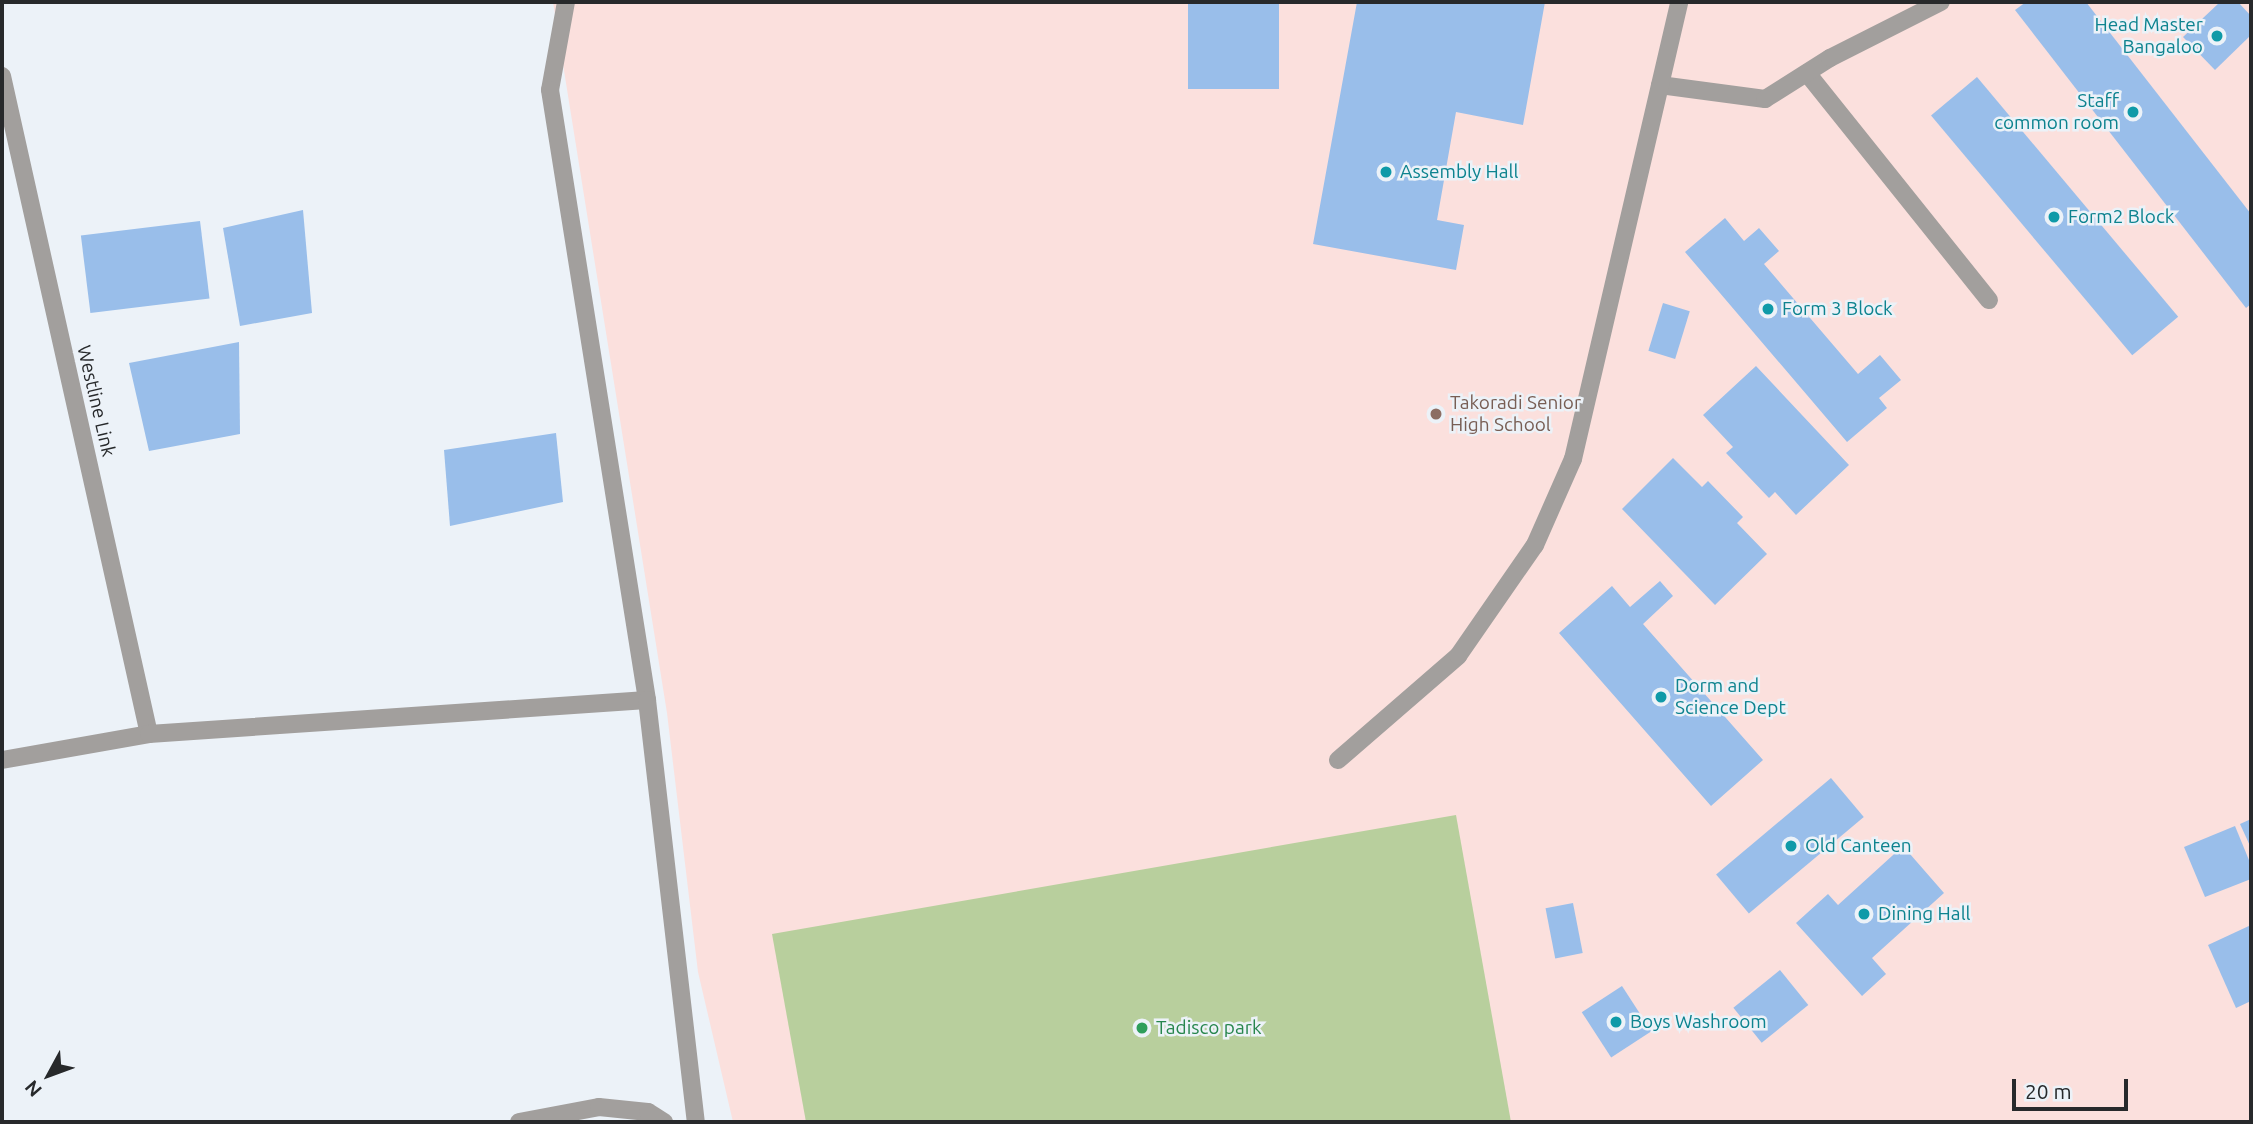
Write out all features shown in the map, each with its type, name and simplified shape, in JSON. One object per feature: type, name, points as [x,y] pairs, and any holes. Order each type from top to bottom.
[{"type":"street","points":[[566,2],[550,90],[648,700],[696,1122]]},
{"type":"street","points":[[1338,760],[1458,656],[1535,545],[1573,459],[1679,2]]},
{"type":"street","points":[[1660,85],[1765,99],[1807,73],[1941,2]]},
{"type":"street","points":[[1807,73],[1989,300]]},
{"type":"street","name":"Westline Link","points":[[2,76],[149,734]]},
{"type":"street","points":[[2,760],[149,734],[648,700]]},
{"type":"street","points":[[519,1122],[599,1107],[648,1112],[664,1122]]},
{"type":"shaded area","name":"Takoradi Senior High School","points":[[553,2],[2251,2],[2251,1122],[733,1122],[698,972],[667,713]]},
{"type":"green space","name":"Tadisco park","points":[[1456,815],[1511,1122],[806,1122],[772,934]]},
{"type":"building","points":[[1188,2],[1279,2],[1279,89],[1188,89]]},
{"type":"building","name":"Assembly Hall","points":[[1357,2],[1545,2],[1523,125],[1456,112],[1437,220],[1464,225],[1456,270],[1313,244]]},
{"type":"building","name":"Staff common room","points":[[2026,2],[2086,2],[2251,214],[2251,304],[2246,308],[2015,10]]},
{"type":"building","name":"Head Master Bangaloo","points":[[2220,2],[2238,2],[2251,16],[2251,35],[2215,70],[2183,37]]},
{"type":"building","name":"Form2 Block","points":[[1977,77],[2178,317],[2132,355],[1931,116]]},
{"type":"building","points":[[303,210],[312,313],[240,326],[223,228]]},
{"type":"building","name":"Form 3 Block","points":[[1725,218],[1744,241],[1759,228],[1779,251],[1764,264],[1858,374],[1880,355],[1901,380],[1879,398],[1887,408],[1847,442],[1685,252]]},
{"type":"building","points":[[200,221],[210,298],[90,313],[81,236]]},
{"type":"building","points":[[1663,303],[1690,311],[1675,359],[1648,351]]},
{"type":"building","points":[[239,342],[240,434],[149,451],[129,363]]},
{"type":"building","points":[[1756,366],[1849,465],[1796,515],[1775,492],[1769,498],[1726,453],[1733,447],[1703,415]]},
{"type":"building","points":[[556,433],[563,502],[450,526],[444,450]]},
{"type":"building","points":[[1673,458],[1702,487],[1708,481],[1743,517],[1737,523],[1767,554],[1715,605],[1622,509]]},
{"type":"building","name":"Dorm and Science Dept","points":[[1660,581],[1673,596],[1643,624],[1763,760],[1711,806],[1559,633],[1612,586],[1630,607]]},
{"type":"building","name":"Old Canteen","points":[[1831,778],[1864,817],[1749,913],[1716,874]]},
{"type":"building","points":[[2251,819],[2251,848],[2240,824]]},
{"type":"building","points":[[2235,826],[2251,865],[2251,879],[2205,897],[2184,847]]},
{"type":"building","name":"Dining Hall","points":[[1903,846],[1944,893],[1872,958],[1886,974],[1862,996],[1796,923],[1828,894],[1838,905]]},
{"type":"building","points":[[1573,903],[1583,953],[1555,958],[1546,908]]},
{"type":"building","points":[[2251,925],[2251,1001],[2236,1008],[2208,945]]},
{"type":"building","points":[[1780,970],[1808,1005],[1762,1043],[1733,1008]]},
{"type":"building","name":"Boys Washroom","points":[[1622,986],[1651,1031],[1611,1057],[1582,1012]]},
{"type":"place","name":"Head Master Bangaloo","points":[[2217,36]]},
{"type":"place","name":"Staff common room","points":[[2133,112]]},
{"type":"place","name":"Assembly Hall","points":[[1386,172]]},
{"type":"place","name":"Form2 Block","points":[[2054,217]]},
{"type":"place","name":"Form 3 Block","points":[[1768,309]]},
{"type":"place","name":"Takoradi Senior High School","points":[[1436,414]]},
{"type":"place","name":"Dorm and Science Dept","points":[[1661,697]]},
{"type":"place","name":"Old Canteen","points":[[1791,846]]},
{"type":"place","name":"Dining Hall","points":[[1864,914]]},
{"type":"place","name":"Boys Washroom","points":[[1616,1022]]},
{"type":"place","name":"Tadisco park","points":[[1142,1028]]}]
